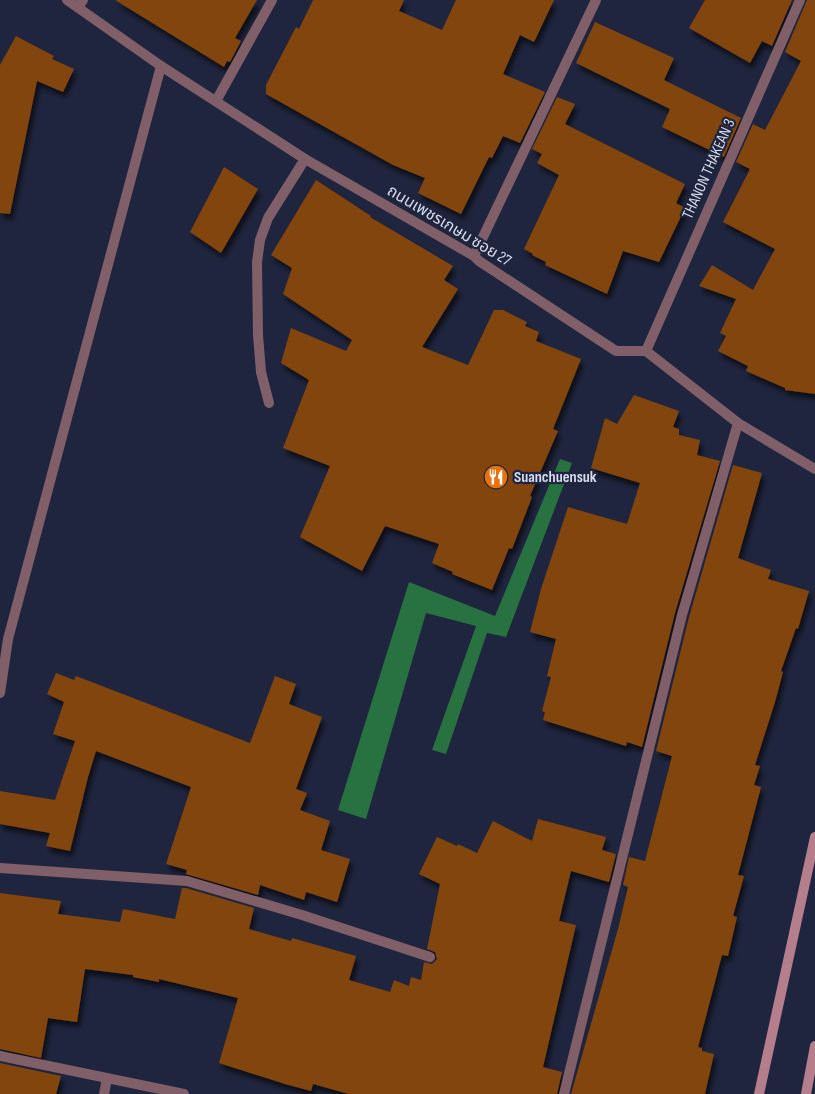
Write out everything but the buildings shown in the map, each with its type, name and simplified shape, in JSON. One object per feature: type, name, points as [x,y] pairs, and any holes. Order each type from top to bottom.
[{"type":"main road","points":[[760,1094],[815,837]]},
{"type":"main road","points":[[806,1094],[815,1046]]},
{"type":"street","name":"ถนนเพชรเกษม ซอย 27","points":[[67,0],[81,3],[161,66],[305,159],[474,256],[616,351],[646,350]]},
{"type":"street","points":[[216,101],[272,0]]},
{"type":"street","points":[[474,256],[596,0]]},
{"type":"street","name":"THANON THAKEAN 3","points":[[646,350],[800,0]]},
{"type":"street","points":[[0,693],[8,639],[161,66]]},
{"type":"street","points":[[269,403],[261,372],[258,335],[258,262],[260,240],[268,218],[305,159]]},
{"type":"street","points":[[646,350],[738,423],[815,469]]},
{"type":"street","points":[[564,1094],[682,616],[738,423]]},
{"type":"street","points":[[0,868],[187,881],[302,915],[430,957]]},
{"type":"street","points":[[0,1056],[184,1094]]},
{"type":"street","points":[[104,1094],[107,1078]]},
{"type":"green space","points":[[560,459],[572,463],[506,637],[487,633],[446,754],[432,750],[476,626],[426,613],[366,819],[338,810],[409,582],[495,616]]},
{"type":"place","name":"Suanchuensuk","points":[[496,477]]}]
